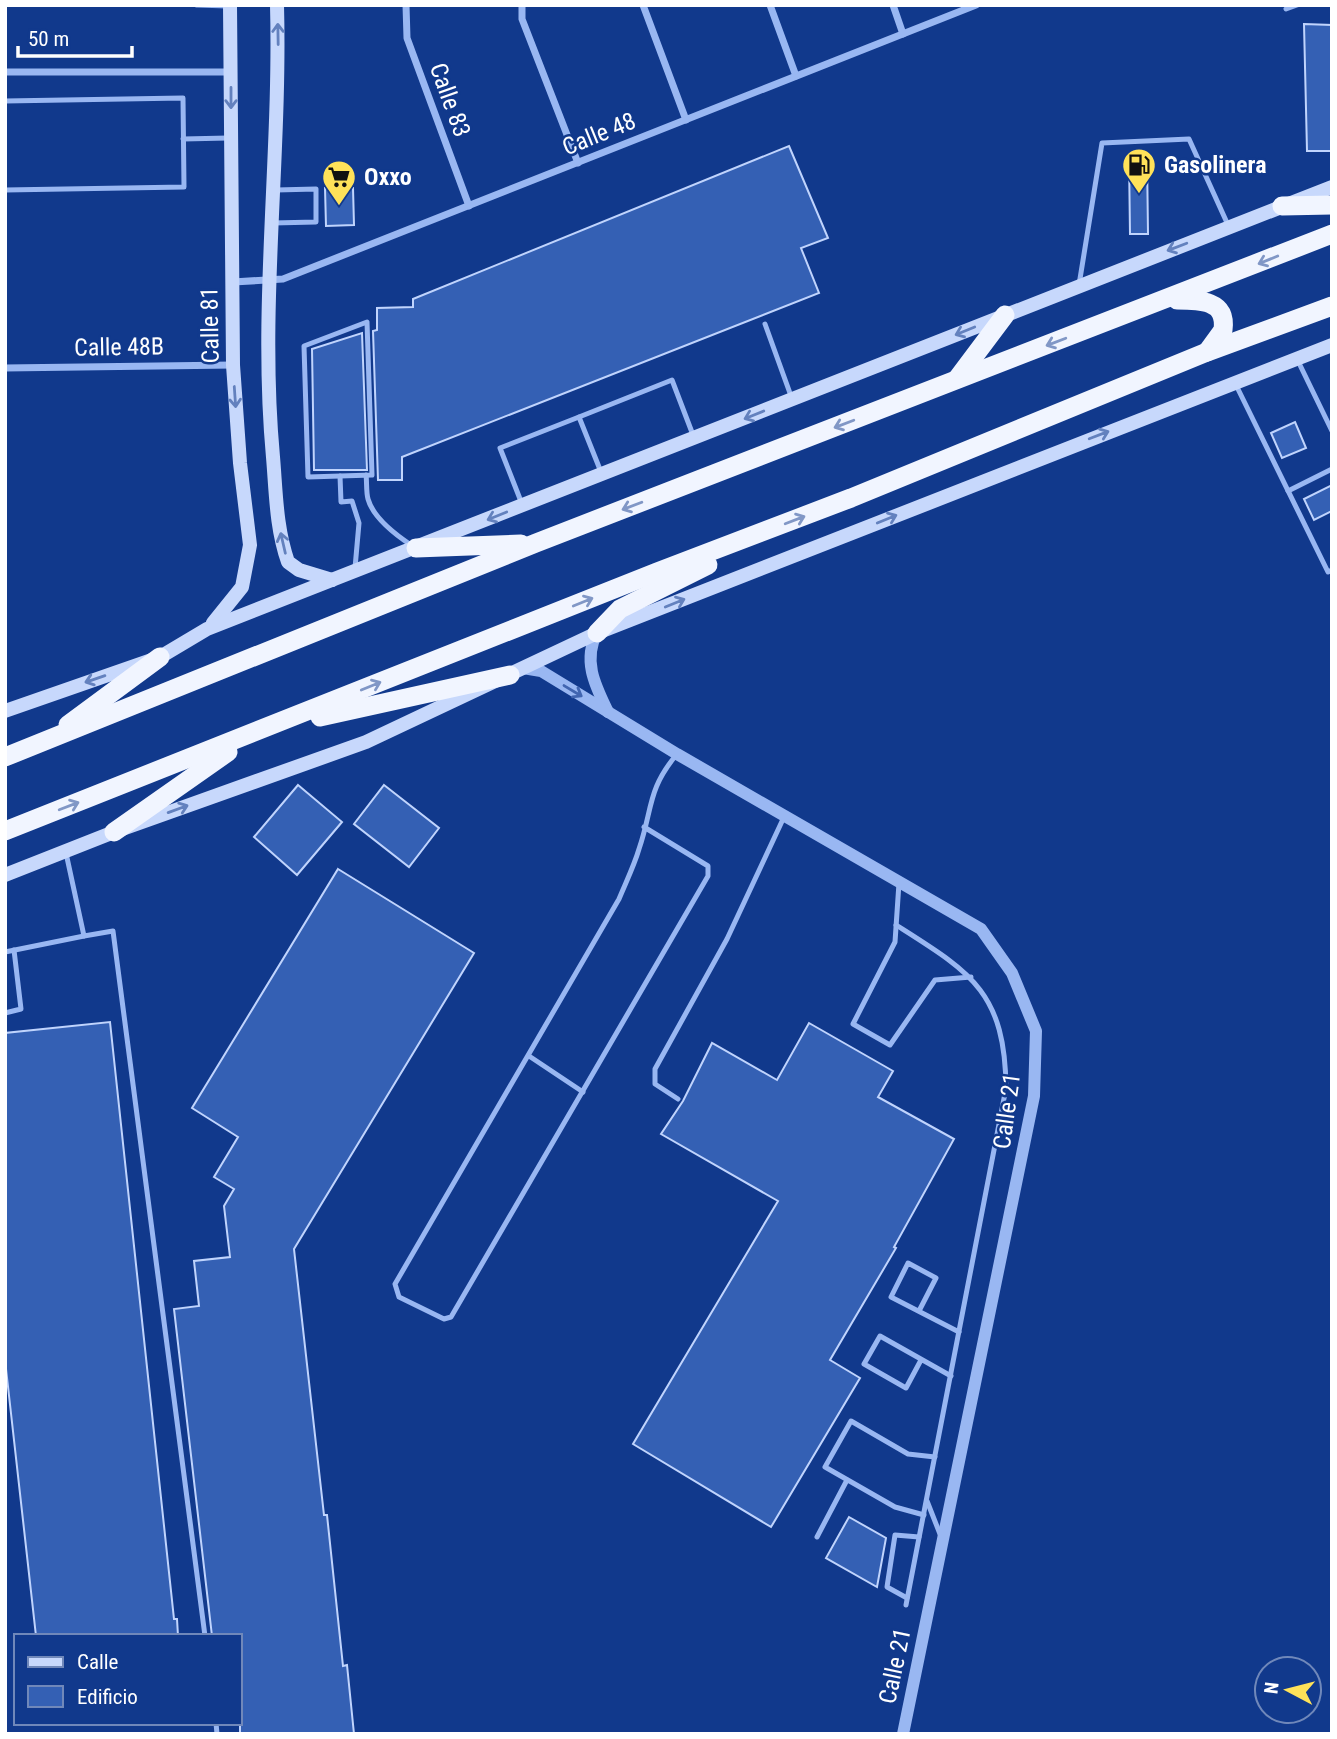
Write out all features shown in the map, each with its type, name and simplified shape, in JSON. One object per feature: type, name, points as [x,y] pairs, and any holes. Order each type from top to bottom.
[{"type":"highway","points":[[1282,206],[1332,205]]},
{"type":"highway","points":[[5,757],[536,544],[957,379],[1169,300],[1332,234]]},
{"type":"highway","points":[[1169,300],[1200,300],[1215,304],[1221,312],[1223,330],[1207,352]]},
{"type":"highway","points":[[5,831],[851,498],[1207,352],[1332,306]]},
{"type":"highway","points":[[957,379],[1005,316]]},
{"type":"highway","points":[[416,548],[536,544]]},
{"type":"highway","points":[[597,634],[620,609],[718,561],[723,547]]},
{"type":"highway","points":[[40,743],[160,657]]},
{"type":"highway","points":[[114,832],[259,731],[516,672]]},
{"type":"main road","name":"Calle 81","points":[[207,629],[225,612],[242,587],[250,545],[240,463],[233,365],[230,5]]},
{"type":"main road","points":[[277,5],[267,379],[283,550],[288,562],[299,570],[332,580]]},
{"type":"main road","points":[[5,710],[160,657],[207,629],[1332,187]]},
{"type":"main road","points":[[5,875],[114,832],[366,742],[597,634],[1332,345]]},
{"type":"street","name":"Calle 83","points":[[406,5],[407,38],[469,206]]},
{"type":"street","points":[[522,5],[522,19],[578,163]]},
{"type":"street","points":[[643,5],[685,120]]},
{"type":"street","points":[[770,5],[796,76]]},
{"type":"street","points":[[893,5],[903,34]]},
{"type":"street","name":"Calle 48","points":[[233,282],[283,279],[976,5]]},
{"type":"street","points":[[5,72],[231,72]]},
{"type":"street","name":"Calle 48B","points":[[5,368],[233,365]]},
{"type":"street","points":[[597,634],[591,649],[590,665],[608,712]]},
{"type":"street","name":"Calle 21","points":[[516,672],[541,671],[677,754],[981,929],[1012,973],[1036,1031],[1034,1096],[903,1734]]},
{"type":"lane","points":[[197,5],[230,5]]},
{"type":"lane","points":[[1286,9],[1297,5]]},
{"type":"lane","points":[[5,101],[183,98],[184,187],[5,190]]},
{"type":"lane","points":[[183,139],[232,138]]},
{"type":"lane","points":[[1079,285],[1102,143],[1189,139],[1228,227]]},
{"type":"lane","points":[[273,223],[316,222],[316,189],[274,190]]},
{"type":"lane","points":[[367,322],[373,475],[366,475],[307,477],[304,346],[367,322]]},
{"type":"lane","points":[[765,324],[792,400]]},
{"type":"lane","points":[[1297,358],[1332,431]]},
{"type":"lane","points":[[523,506],[500,449],[672,380],[695,438]]},
{"type":"lane","points":[[1235,383],[1328,572],[1332,570]]},
{"type":"lane","points":[[579,417],[602,475]]},
{"type":"lane","points":[[1289,491],[1332,469]]},
{"type":"lane","points":[[366,475],[368,499],[374,509],[397,536],[416,548]]},
{"type":"lane","points":[[340,476],[341,502],[352,501],[359,523],[354,572]]},
{"type":"lane","points":[[644,827],[708,866],[708,876],[451,1317],[444,1319],[399,1297],[395,1284],[619,899],[640,847],[644,827],[661,773],[677,754]]},
{"type":"lane","points":[[678,1099],[655,1084],[655,1069],[727,939],[785,815]]},
{"type":"lane","points":[[65,851],[84,936]]},
{"type":"lane","points":[[900,880],[895,942],[853,1024],[890,1045],[935,980],[971,977]]},
{"type":"lane","points":[[896,925],[961,966],[971,977],[981,989],[995,1019],[1006,1056],[1006,1088],[951,1376],[927,1499],[906,1602],[887,1587],[895,1535],[919,1537]]},
{"type":"lane","points":[[5,952],[113,931],[205,1634]]},
{"type":"lane","points":[[5,1013],[21,1009],[13,950]]},
{"type":"lane","points":[[529,1056],[583,1092]]},
{"type":"lane","points":[[919,1311],[936,1278],[908,1264],[891,1297],[959,1332]]},
{"type":"lane","points":[[922,1360],[906,1388],[864,1364],[880,1336],[951,1376]]},
{"type":"lane","points":[[923,1515],[895,1507],[825,1467],[851,1421],[908,1454],[935,1457]]},
{"type":"lane","points":[[817,1537],[847,1480]]},
{"type":"lane","points":[[927,1499],[943,1540]]},
{"type":"building","points":[[1304,24],[1332,25],[1332,151],[1307,151]]},
{"type":"building","points":[[789,146],[828,238],[801,248],[819,293],[402,457],[402,480],[378,480],[373,331],[377,330],[377,308],[413,307],[413,299]]},
{"type":"building","name":"Gasolinera","points":[[1147,156],[1148,234],[1130,234],[1129,157]]},
{"type":"building","name":"Oxxo","points":[[325,188],[353,188],[354,225],[326,226]]},
{"type":"building","points":[[362,333],[367,470],[314,470],[312,349]]},
{"type":"building","points":[[1295,422],[1306,448],[1282,458],[1271,433]]},
{"type":"building","points":[[1332,485],[1332,511],[1314,520],[1304,499]]},
{"type":"building","points":[[298,785],[342,822],[297,875],[254,837]]},
{"type":"building","points":[[384,785],[439,828],[409,867],[354,824]]},
{"type":"building","points":[[338,869],[474,953],[294,1249],[324,1515],[327,1515],[343,1666],[347,1665],[354,1734],[240,1734],[242,1634],[212,1634],[174,1309],[199,1306],[194,1261],[230,1257],[224,1206],[234,1189],[214,1177],[238,1137],[192,1108]]},
{"type":"building","points":[[110,1022],[174,1619],[177,1619],[178,1634],[36,1634],[5,1360],[5,1033]]},
{"type":"building","points":[[809,1023],[893,1071],[878,1097],[954,1139],[894,1247],[896,1248],[830,1360],[860,1378],[771,1527],[633,1444],[778,1201],[661,1134],[683,1101],[712,1043],[777,1080]]},
{"type":"building","points":[[849,1517],[886,1538],[877,1587],[826,1558]]},
{"type":"place","name":"Gasolinera","points":[[1139,195]]},
{"type":"place","name":"Oxxo","points":[[339,207]]}]
